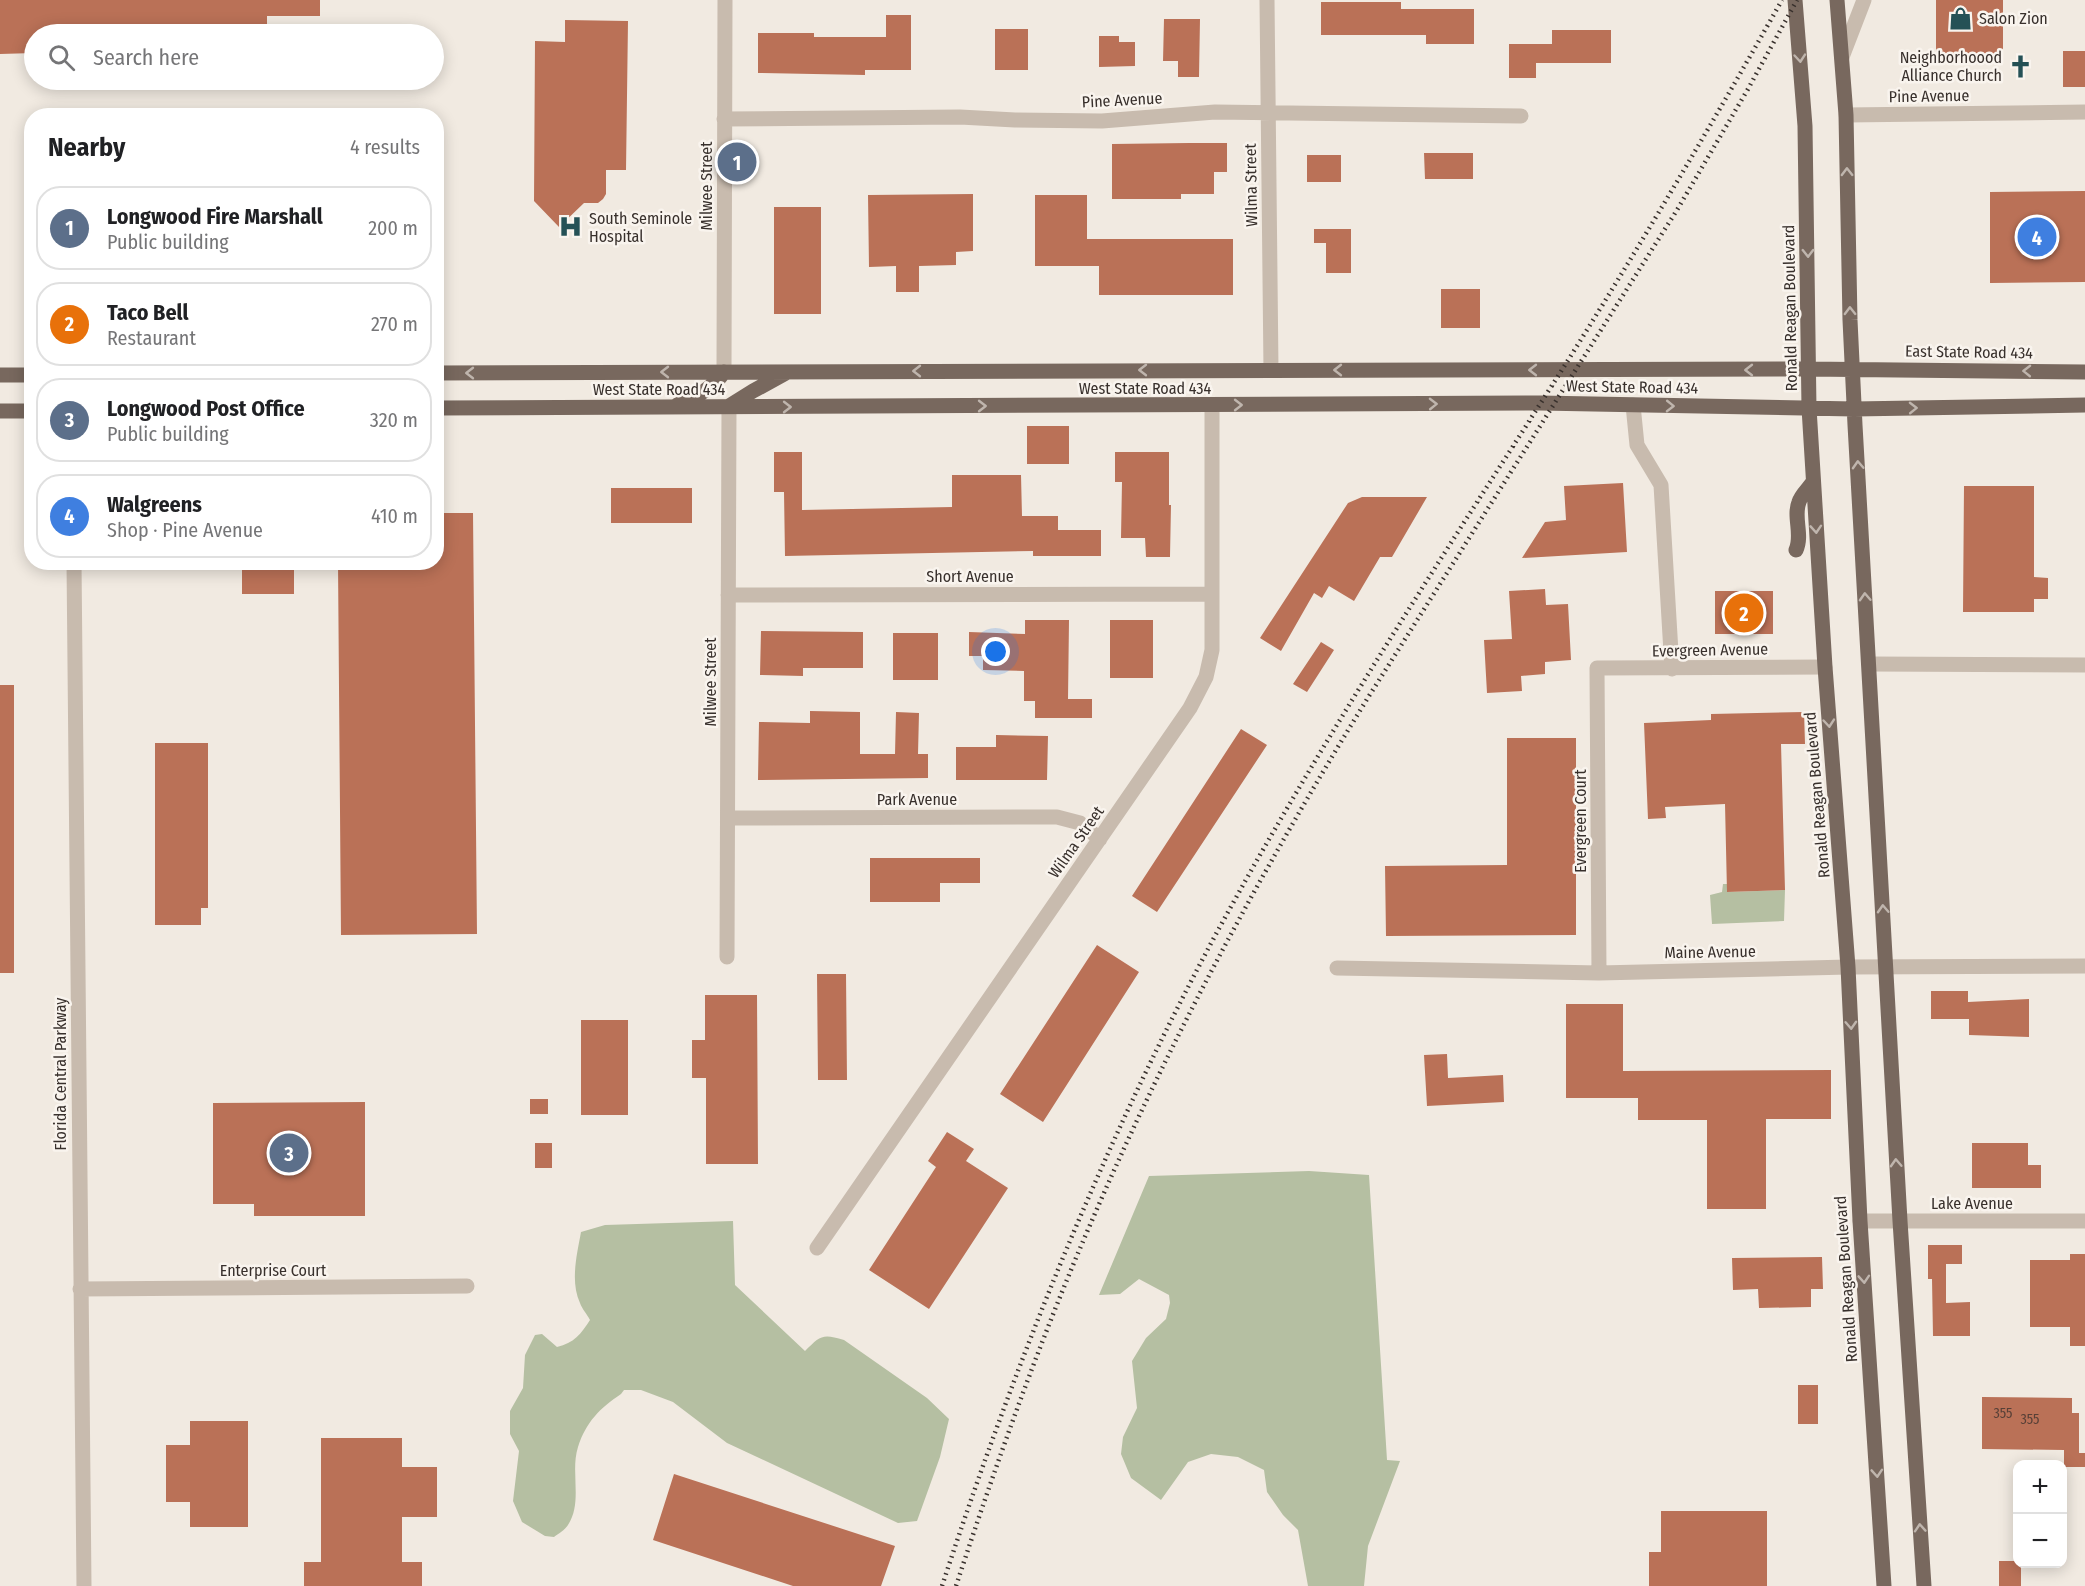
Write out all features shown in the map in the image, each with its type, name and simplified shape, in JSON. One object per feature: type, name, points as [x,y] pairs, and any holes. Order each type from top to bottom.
[{"type":"main road","name":"Ronald Reagan Boulevard","points":[[1795,0],[1805,126],[1808,369],[1813,482],[1848,967],[1860,1221],[1884,1586]]},
{"type":"main road","points":[[1837,0],[1846,115],[1854,409],[1900,1221],[1924,1586]]},
{"type":"main road","name":"West State Road 434","points":[[444,373],[1852,369]]},
{"type":"main road","name":"East State Road 434","points":[[1852,369],[2085,372]]},
{"type":"main road","points":[[672,407],[704,393],[724,372]]},
{"type":"main road","points":[[729,407],[789,372]]},
{"type":"main road","points":[[0,375],[24,375]]},
{"type":"main road","name":"West State Road 434","points":[[444,408],[1540,403],[1854,409]]},
{"type":"main road","points":[[1854,409],[2085,405]]},
{"type":"main road","points":[[0,411],[24,411]]},
{"type":"main road","points":[[1796,550],[1799,540],[1799,500],[1813,482]]},
{"type":"street","name":"Milwee Street","points":[[724,372],[725,0]]},
{"type":"street","name":"Wilma Street","points":[[1267,0],[1271,370]]},
{"type":"street","points":[[1842,57],[1864,0]]},
{"type":"street","name":"Pine Avenue","points":[[1846,115],[2085,112]]},
{"type":"street","name":"Pine Avenue","points":[[724,119],[960,117],[1102,121],[1204,113],[1521,116]]},
{"type":"street","name":"Wilma Street","points":[[817,1248],[1194,702],[1206,677],[1212,650],[1212,405]]},
{"type":"street","points":[[1633,405],[1637,445],[1661,485],[1672,669]]},
{"type":"street","name":"Milwee Street","points":[[727,957],[729,407]]},
{"type":"street","name":"Florida Central Parkway","points":[[74,570],[84,1586]]},
{"type":"street","name":"Short Avenue","points":[[728,595],[1212,594]]},
{"type":"street","points":[[1869,664],[2085,665]]},
{"type":"street","name":"Evergreen Avenue","points":[[1597,668],[1825,667]]},
{"type":"street","name":"Evergreen Court","points":[[1597,668],[1599,973]]},
{"type":"street","name":"Park Avenue","points":[[728,818],[1057,817],[1080,823],[1100,838]]},
{"type":"street","name":"Maine Avenue","points":[[1337,968],[1599,973],[1848,967],[2085,966]]},
{"type":"street","name":"Lake Avenue","points":[[1860,1221],[2085,1221]]},
{"type":"street","name":"Enterprise Court","points":[[80,1289],[467,1286]]},
{"type":"green space","points":[[1723,884],[1727,884],[1728,892],[1785,890],[1784,921],[1712,924],[1710,895],[1722,892]]},
{"type":"green space","points":[[1309,1171],[1369,1175],[1387,1460],[1400,1461],[1368,1546],[1364,1586],[1308,1586],[1298,1530],[1283,1515],[1267,1492],[1264,1470],[1238,1457],[1211,1454],[1188,1462],[1161,1500],[1131,1478],[1121,1454],[1123,1437],[1137,1408],[1132,1361],[1146,1338],[1166,1319],[1170,1303],[1169,1295],[1139,1279],[1120,1294],[1099,1295],[1149,1176]]},
{"type":"green space","points":[[733,1221],[735,1285],[805,1351],[822,1337],[844,1340],[927,1398],[949,1419],[940,1457],[917,1521],[898,1523],[727,1443],[673,1402],[641,1390],[624,1390],[595,1416],[581,1438],[575,1466],[575,1507],[567,1527],[554,1537],[545,1536],[522,1522],[513,1501],[519,1451],[510,1434],[510,1411],[523,1388],[525,1355],[535,1335],[542,1334],[557,1347],[576,1337],[590,1320],[581,1305],[575,1286],[575,1268],[581,1232],[605,1225]]},
{"type":"building","points":[[0,0],[320,0],[320,16],[267,16],[267,24],[24,24],[24,53],[0,54]]},
{"type":"building","points":[[1936,0],[2003,0],[2003,63],[1936,63]]},
{"type":"building","points":[[1321,2],[1401,2],[1401,9],[1474,9],[1474,44],[1426,44],[1426,35],[1321,35]]},
{"type":"building","points":[[886,15],[911,15],[911,70],[865,70],[865,75],[758,73],[758,33],[814,33],[814,37],[886,37]]},
{"type":"building","points":[[1164,19],[1200,19],[1199,77],[1178,77],[1178,61],[1163,61]]},
{"type":"building","points":[[565,20],[628,21],[626,170],[606,170],[606,194],[603,199],[598,203],[584,203],[559,227],[534,201],[535,41],[565,42]]},
{"type":"building","points":[[995,29],[1028,29],[1028,70],[995,70]]},
{"type":"building","points":[[1552,30],[1611,30],[1611,63],[1536,63],[1536,78],[1509,78],[1509,44],[1552,44]]},
{"type":"building","points":[[1099,36],[1119,36],[1119,42],[1135,42],[1135,66],[1099,67]]},
{"type":"building","points":[[2063,51],[2085,51],[2085,87],[2063,87]]},
{"type":"building","points":[[1227,143],[1227,172],[1214,172],[1214,194],[1181,194],[1181,199],[1112,199],[1112,144]]},
{"type":"building","points":[[1424,153],[1473,153],[1473,179],[1425,179]]},
{"type":"building","points":[[1307,155],[1341,155],[1341,182],[1307,182]]},
{"type":"building","points":[[2085,191],[2085,282],[1990,283],[1990,192]]},
{"type":"building","points":[[973,194],[973,251],[956,252],[956,265],[919,266],[919,292],[896,292],[896,266],[869,267],[868,195]]},
{"type":"building","points":[[1035,195],[1087,195],[1087,239],[1233,239],[1233,295],[1099,295],[1099,266],[1035,266]]},
{"type":"building","points":[[774,207],[821,207],[821,314],[774,314]]},
{"type":"building","points":[[1314,229],[1351,229],[1351,273],[1326,273],[1326,243],[1314,243]]},
{"type":"building","points":[[1441,289],[1480,289],[1480,328],[1441,328]]},
{"type":"building","points":[[1027,426],[1069,426],[1069,464],[1027,464]]},
{"type":"building","points":[[774,452],[802,452],[802,510],[952,507],[952,475],[1021,475],[1022,516],[1058,516],[1058,530],[1101,530],[1101,556],[1033,556],[1033,551],[785,556],[784,492],[774,492]]},
{"type":"building","points":[[1115,452],[1169,452],[1170,557],[1146,557],[1145,538],[1121,538],[1122,482],[1115,482]]},
{"type":"building","points":[[1623,483],[1627,552],[1522,558],[1545,522],[1566,520],[1564,486]]},
{"type":"building","points":[[1964,486],[2034,486],[2034,577],[2048,578],[2048,599],[2034,599],[2034,612],[1963,612]]},
{"type":"building","points":[[611,488],[692,488],[692,523],[611,523]]},
{"type":"building","points":[[1362,497],[1427,497],[1392,557],[1380,557],[1354,601],[1329,586],[1322,598],[1314,593],[1281,651],[1260,638],[1348,503]]},
{"type":"building","points":[[444,513],[473,513],[477,934],[341,935],[338,570],[444,570]]},
{"type":"building","points":[[242,570],[294,570],[294,594],[242,594]]},
{"type":"building","points":[[1545,589],[1546,605],[1568,604],[1571,660],[1545,662],[1545,674],[1521,676],[1522,691],[1487,693],[1484,640],[1512,639],[1509,591]]},
{"type":"building","points":[[1715,591],[1773,591],[1773,634],[1715,634]]},
{"type":"building","points":[[1025,620],[1069,620],[1068,699],[1092,699],[1092,718],[1035,718],[1035,701],[1024,701],[1024,671],[983,670],[983,656],[969,656],[969,632],[1025,634]]},
{"type":"building","points":[[1110,620],[1153,620],[1153,678],[1110,678]]},
{"type":"building","points":[[761,631],[863,632],[863,668],[803,668],[803,676],[760,675]]},
{"type":"building","points":[[893,633],[938,633],[938,680],[893,680]]},
{"type":"building","points":[[1321,642],[1334,650],[1307,692],[1293,684]]},
{"type":"building","points":[[0,685],[14,685],[14,973],[0,973]]},
{"type":"building","points":[[810,711],[860,712],[860,754],[895,754],[896,712],[919,713],[918,754],[928,754],[928,778],[758,780],[759,722],[810,723]]},
{"type":"building","points":[[1804,712],[1805,744],[1781,744],[1785,890],[1727,892],[1725,804],[1665,807],[1666,818],[1648,819],[1644,723],[1711,720],[1711,714]]},
{"type":"building","points":[[1241,729],[1267,745],[1157,912],[1132,896]]},
{"type":"building","points":[[996,735],[1048,736],[1047,780],[956,780],[956,747],[996,747]]},
{"type":"building","points":[[1507,738],[1576,738],[1576,935],[1386,936],[1385,866],[1507,865]]},
{"type":"building","points":[[155,743],[208,743],[208,908],[201,908],[201,925],[155,925]]},
{"type":"building","points":[[870,858],[980,858],[980,883],[940,883],[940,902],[870,902]]},
{"type":"building","points":[[1097,945],[1139,972],[1043,1122],[1000,1094]]},
{"type":"building","points":[[817,974],[846,974],[847,1080],[818,1080]]},
{"type":"building","points":[[1931,991],[1968,991],[1968,1002],[2029,999],[2029,1037],[1969,1035],[1969,1019],[1931,1019]]},
{"type":"building","points":[[705,995],[757,995],[758,1164],[706,1164],[706,1078],[692,1078],[692,1040],[705,1040]]},
{"type":"building","points":[[1566,1004],[1623,1004],[1623,1071],[1831,1070],[1831,1119],[1766,1119],[1766,1209],[1707,1209],[1707,1120],[1638,1120],[1638,1098],[1566,1098]]},
{"type":"building","points":[[581,1020],[628,1020],[628,1115],[581,1115]]},
{"type":"building","points":[[1447,1054],[1448,1078],[1503,1075],[1504,1102],[1427,1106],[1424,1055]]},
{"type":"building","points":[[530,1099],[548,1099],[548,1114],[530,1114]]},
{"type":"building","points":[[365,1102],[365,1216],[254,1216],[254,1204],[213,1204],[213,1103]]},
{"type":"building","points":[[947,1132],[974,1149],[966,1161],[1008,1188],[929,1309],[869,1270],[936,1167],[928,1161]]},
{"type":"building","points":[[535,1143],[552,1143],[552,1168],[535,1168]]},
{"type":"building","points":[[1972,1143],[2028,1143],[2028,1165],[2041,1165],[2041,1188],[1972,1188]]},
{"type":"building","points":[[1928,1245],[1962,1245],[1962,1264],[1946,1264],[1946,1303],[1970,1302],[1970,1336],[1933,1336],[1932,1279],[1928,1279]]},
{"type":"building","points":[[2070,1254],[2085,1254],[2085,1346],[2070,1346],[2070,1327],[2030,1327],[2030,1260],[2070,1260]]},
{"type":"building","points":[[1822,1257],[1823,1289],[1811,1289],[1811,1307],[1759,1308],[1758,1289],[1733,1290],[1732,1258]]},
{"type":"building","points":[[1798,1385],[1818,1385],[1818,1424],[1798,1424]]},
{"type":"building","points":[[1982,1397],[2072,1398],[2072,1413],[2079,1413],[2079,1453],[2085,1453],[2085,1467],[2067,1467],[2064,1450],[1982,1449]]},
{"type":"building","points":[[190,1421],[248,1421],[248,1527],[190,1527],[190,1502],[166,1502],[166,1445],[190,1445]]},
{"type":"building","points":[[321,1438],[402,1438],[402,1467],[437,1467],[437,1517],[402,1517],[402,1562],[422,1562],[422,1586],[304,1586],[304,1562],[321,1562]]},
{"type":"building","points":[[674,1474],[895,1546],[881,1586],[793,1586],[653,1540]]},
{"type":"building","points":[[1661,1511],[1767,1511],[1767,1586],[1649,1586],[1649,1552],[1661,1552]]},
{"type":"building","points":[[1999,1561],[2013,1561],[2013,1568],[2021,1568],[2021,1586],[1999,1586]]},
{"type":"railway","points":[[942,1586],[1002,1413],[1069,1243],[1144,1075],[1185,993],[1228,912],[1307,775],[1617,281],[1782,0]]},
{"type":"railway","points":[[956,1586],[1019,1404],[1071,1269],[1120,1156],[1220,955],[1330,760],[1677,210],[1797,0]]},
{"type":"place","name":"Salon Zion","points":[[1961,18]]},
{"type":"place","name":"Neighborhoood Alliance Church","points":[[2020,66]]},
{"type":"place","name":"Longwood Fire Marshall","points":[[737,162]]},
{"type":"place","name":"South Seminole Hospital","points":[[571,227]]},
{"type":"place","name":"Walgreens","points":[[2037,237]]},
{"type":"place","name":"Taco Bell","points":[[1744,613]]},
{"type":"place","name":"Longwood Post Office","points":[[289,1153]]}]
